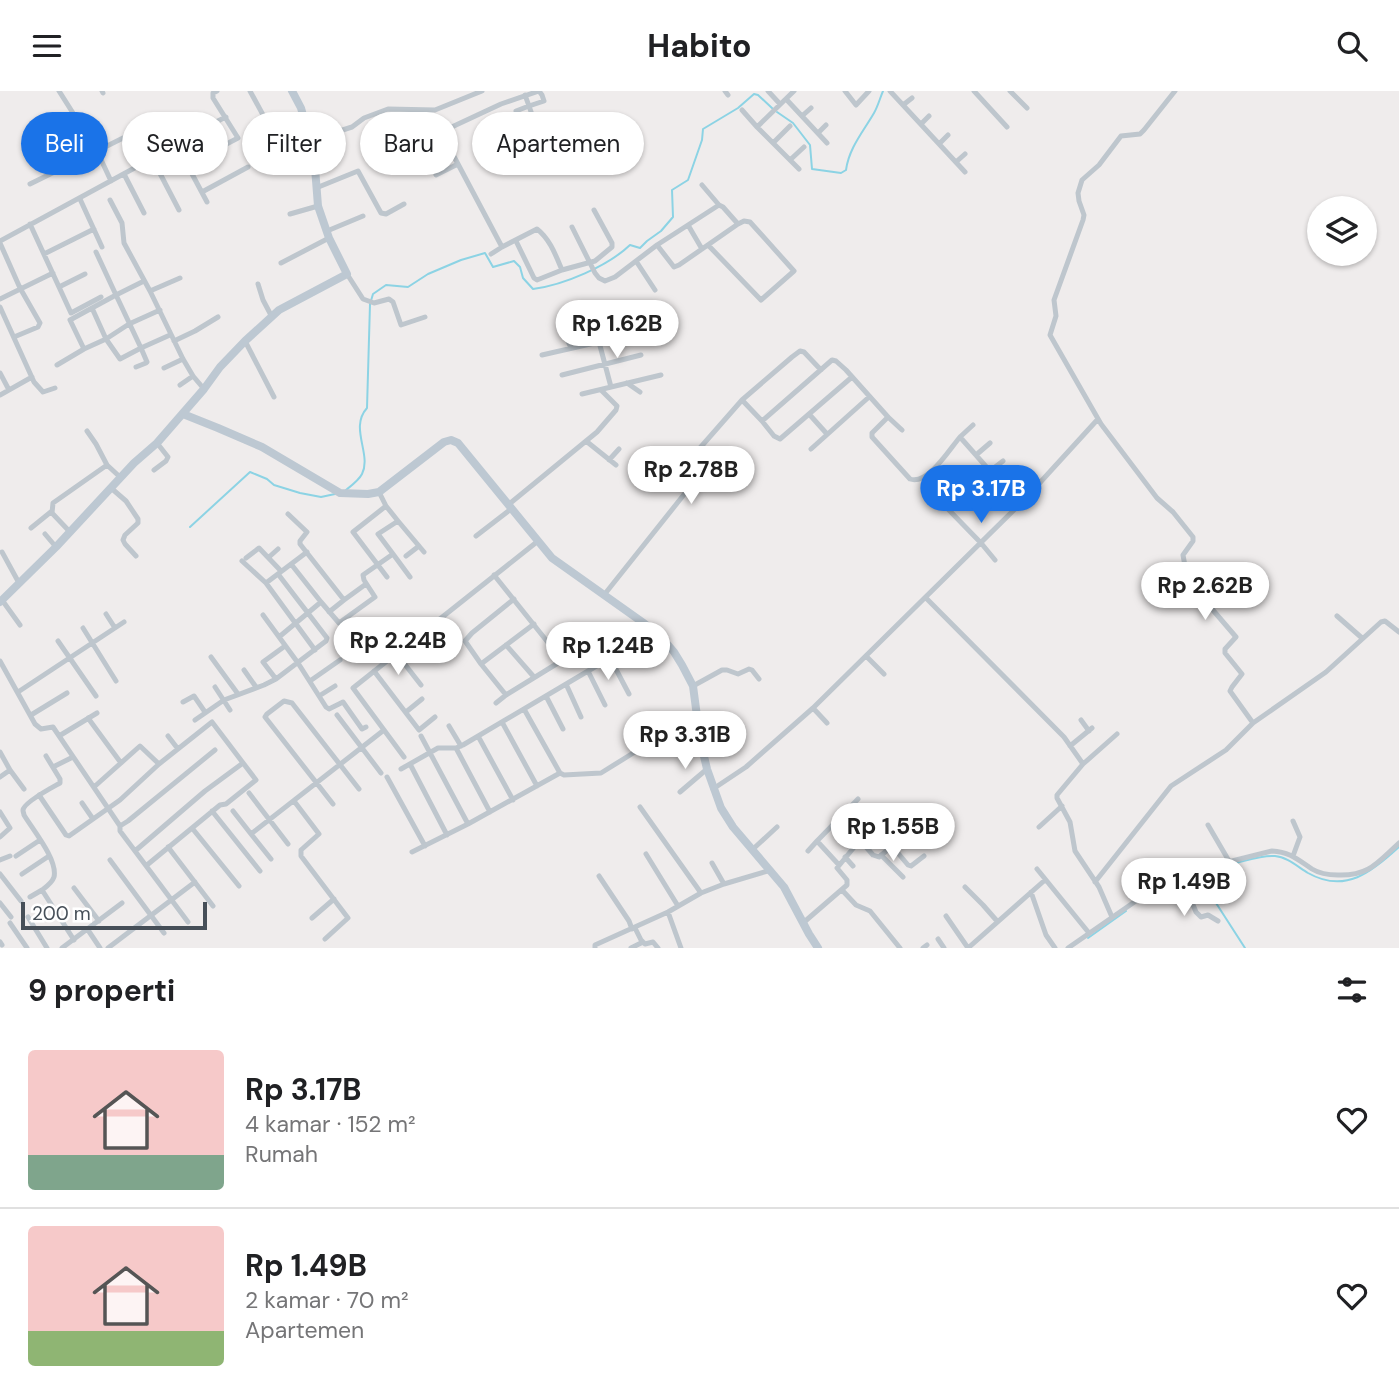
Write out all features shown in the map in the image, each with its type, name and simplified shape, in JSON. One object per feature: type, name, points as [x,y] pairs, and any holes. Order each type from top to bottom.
[{"type":"street","points":[[59,91],[72,112]]},
{"type":"street","points":[[217,91],[213,93],[213,98],[223,112]]},
{"type":"street","points":[[250,91],[261,112]]},
{"type":"street","points":[[292,91],[302,112]]},
{"type":"street","points":[[346,129],[364,118],[388,109],[429,111],[446,107],[482,91]]},
{"type":"street","points":[[458,124],[525,95],[539,91],[542,95],[544,101],[516,111]]},
{"type":"street","points":[[768,91],[776,109]]},
{"type":"street","points":[[757,127],[794,91]]},
{"type":"street","points":[[845,91],[856,105],[869,91]]},
{"type":"street","points":[[890,91],[965,172]]},
{"type":"street","points":[[974,91],[1007,127]]},
{"type":"street","points":[[1010,91],[1027,109]]},
{"type":"street","points":[[1175,91],[1144,131],[1118,139],[1104,159],[1082,180],[1079,186],[1079,201],[1083,219],[1055,300],[1056,316],[1050,334],[1098,419],[1157,498],[1173,512],[1193,537],[1183,555],[1185,566],[1182,583],[1212,609],[1236,637],[1225,648],[1225,652],[1242,674],[1230,691],[1253,723]]},
{"type":"street","points":[[525,95],[531,112]]},
{"type":"street","points":[[903,106],[912,98]]},
{"type":"street","points":[[786,99],[827,143]]},
{"type":"street","points":[[802,116],[811,108]]},
{"type":"street","points":[[742,110],[799,169]]},
{"type":"street","points":[[920,124],[929,116]]},
{"type":"street","points":[[228,120],[238,138],[228,143]]},
{"type":"street","points":[[818,133],[826,125]]},
{"type":"street","points":[[773,143],[790,126]]},
{"type":"street","points":[[939,143],[948,135]]},
{"type":"street","points":[[790,160],[804,147]]},
{"type":"street","points":[[956,162],[965,154]]},
{"type":"street","points":[[458,164],[502,247]]},
{"type":"street","points":[[202,193],[242,170]]},
{"type":"street","points":[[315,188],[358,171],[383,214],[404,204]]},
{"type":"street","points":[[108,174],[111,180]]},
{"type":"street","points":[[30,184],[48,175]]},
{"type":"street","points":[[14,337],[38,327],[40,323],[20,288],[0,242],[122,175]]},
{"type":"street","points":[[125,175],[144,213]]},
{"type":"street","points":[[161,175],[179,211]]},
{"type":"street","points":[[193,175],[207,202]]},
{"type":"street","points":[[315,175],[318,206],[328,235],[363,299],[373,303],[391,300],[402,325],[425,317]]},
{"type":"street","points":[[702,185],[738,224]]},
{"type":"street","points":[[80,199],[102,247]]},
{"type":"street","points":[[110,200],[122,223],[124,243],[183,359],[204,389]]},
{"type":"street","points":[[572,227],[595,273],[605,281],[615,278],[657,245],[719,205]]},
{"type":"street","points":[[290,214],[318,206]]},
{"type":"street","points":[[516,241],[537,280],[562,270],[590,264],[612,247],[594,210]]},
{"type":"street","points":[[281,263],[363,216]]},
{"type":"street","points":[[657,245],[674,267],[679,265],[708,244],[738,224],[750,222],[794,271],[761,300],[708,244]]},
{"type":"street","points":[[30,224],[71,313],[101,297]]},
{"type":"street","points":[[688,225],[702,249]]},
{"type":"street","points":[[44,254],[94,229]]},
{"type":"street","points":[[491,254],[535,230],[540,230],[562,270]]},
{"type":"street","points":[[96,252],[147,362],[136,367]]},
{"type":"street","points":[[636,261],[655,290]]},
{"type":"street","points":[[0,299],[53,273]]},
{"type":"street","points":[[59,287],[85,274]]},
{"type":"street","points":[[20,625],[1,601],[70,533],[120,477],[157,443],[245,341],[279,310],[347,274]]},
{"type":"street","points":[[150,291],[180,278]]},
{"type":"street","points":[[84,349],[71,320],[144,281]]},
{"type":"street","points":[[257,284],[272,317]]},
{"type":"street","points":[[0,307],[32,377],[43,393],[55,387]]},
{"type":"street","points":[[92,308],[106,339],[120,359],[141,348],[195,331],[218,317]]},
{"type":"street","points":[[57,365],[160,310]]},
{"type":"street","points":[[563,330],[571,348]]},
{"type":"street","points":[[542,355],[612,339]]},
{"type":"street","points":[[245,341],[274,397]]},
{"type":"street","points":[[599,342],[611,387]]},
{"type":"street","points":[[601,594],[686,492],[685,486],[677,478],[678,473],[742,400],[800,351],[821,370]]},
{"type":"street","points":[[562,375],[642,355]]},
{"type":"street","points":[[164,368],[183,359]]},
{"type":"street","points":[[762,421],[832,360],[852,377],[902,431]]},
{"type":"street","points":[[0,373],[9,390]]},
{"type":"street","points":[[582,394],[660,375]]},
{"type":"street","points":[[180,385],[193,376]]},
{"type":"street","points":[[0,395],[32,377]]},
{"type":"street","points":[[742,400],[774,436],[780,439],[852,377]]},
{"type":"street","points":[[627,383],[640,392]]},
{"type":"street","points":[[476,536],[597,432],[616,410],[617,406],[601,390]]},
{"type":"street","points":[[811,449],[869,397]]},
{"type":"street","points":[[183,414],[262,447],[340,493],[379,492],[444,443],[451,440],[460,445],[552,558],[652,630],[668,645],[693,686],[707,769],[721,809],[790,896],[818,948]]},
{"type":"street","points":[[809,414],[827,434]]},
{"type":"street","points":[[888,417],[872,433],[872,437],[914,481],[930,473],[973,425]]},
{"type":"street","points":[[713,789],[746,767],[813,708],[1020,505],[1098,419]]},
{"type":"street","points":[[87,431],[107,465],[120,477]]},
{"type":"street","points":[[960,437],[1020,505]]},
{"type":"street","points":[[586,441],[616,465]]},
{"type":"street","points":[[154,470],[168,457],[157,443]]},
{"type":"street","points":[[976,455],[989,443]]},
{"type":"street","points":[[609,460],[619,449]]},
{"type":"street","points":[[990,471],[1003,461]]},
{"type":"street","points":[[31,528],[52,511],[54,502],[107,465]]},
{"type":"street","points":[[1005,488],[1017,475]]},
{"type":"street","points":[[111,488],[126,501],[138,519],[138,523],[123,540],[136,556]]},
{"type":"street","points":[[379,492],[386,506],[424,552]]},
{"type":"street","points":[[386,506],[353,532],[387,577]]},
{"type":"street","points":[[945,506],[995,560]]},
{"type":"street","points":[[52,511],[70,533]]},
{"type":"street","points":[[288,514],[307,532],[300,543],[344,600]]},
{"type":"street","points":[[398,521],[378,534],[410,577]]},
{"type":"street","points":[[46,534],[56,547]]},
{"type":"street","points":[[404,757],[353,689],[538,541]]},
{"type":"street","points":[[405,556],[419,546]]},
{"type":"street","points":[[195,720],[224,700],[276,679],[298,663],[315,650],[326,641],[327,638],[269,557],[259,548],[244,560],[266,583],[315,650]]},
{"type":"street","points":[[269,557],[278,549]]},
{"type":"street","points":[[2,552],[19,583]]},
{"type":"street","points":[[266,583],[307,552]]},
{"type":"street","points":[[291,564],[339,623],[374,598],[363,575],[393,554]]},
{"type":"street","points":[[494,575],[562,660]]},
{"type":"street","points":[[330,612],[366,584]]},
{"type":"street","points":[[926,598],[1064,737],[1083,764]]},
{"type":"street","points":[[506,695],[466,643],[466,639],[513,599]]},
{"type":"street","points":[[279,637],[321,601]]},
{"type":"street","points":[[106,614],[115,628]]},
{"type":"street","points":[[263,615],[329,709],[343,702],[362,729]]},
{"type":"street","points":[[1337,616],[1362,638]]},
{"type":"street","points":[[1095,883],[1171,786],[1226,750],[1253,723],[1326,672],[1382,621],[1399,632]]},
{"type":"street","points":[[18,692],[124,622]]},
{"type":"street","points":[[481,664],[534,624]]},
{"type":"street","points":[[83,628],[116,681]]},
{"type":"street","points":[[401,769],[438,748],[458,747],[478,736],[652,630]]},
{"type":"street","points":[[58,641],[96,696]]},
{"type":"street","points":[[506,645],[534,677]]},
{"type":"street","points":[[276,679],[263,661],[285,646]]},
{"type":"street","points":[[496,703],[584,647]]},
{"type":"street","points":[[396,653],[421,685]]},
{"type":"street","points":[[866,656],[884,674]]},
{"type":"street","points":[[211,657],[238,694]]},
{"type":"street","points":[[610,658],[629,694]]},
{"type":"street","points":[[310,681],[340,660]]},
{"type":"street","points":[[0,661],[41,729],[52,726],[60,736],[120,826],[120,831],[188,922]]},
{"type":"street","points":[[693,686],[722,670],[738,674],[749,669],[759,679]]},
{"type":"street","points":[[244,670],[256,687]]},
{"type":"street","points":[[374,671],[419,730],[435,717]]},
{"type":"street","points":[[588,671],[605,705]]},
{"type":"street","points":[[566,684],[581,717]]},
{"type":"street","points":[[319,696],[335,686]]},
{"type":"street","points":[[215,687],[230,710]]},
{"type":"street","points":[[31,715],[66,694]]},
{"type":"street","points":[[183,702],[194,696],[205,712]]},
{"type":"street","points":[[546,696],[563,729]]},
{"type":"street","points":[[406,712],[422,699]]},
{"type":"street","points":[[333,804],[265,717],[284,702],[289,702],[359,789]]},
{"type":"street","points":[[813,708],[827,723]]},
{"type":"street","points":[[524,709],[560,773],[564,775],[601,773],[638,750]]},
{"type":"street","points":[[60,736],[97,713]]},
{"type":"street","points":[[337,715],[381,773]]},
{"type":"street","points":[[88,718],[121,763]]},
{"type":"street","points":[[1070,746],[1091,729],[1081,720]]},
{"type":"street","points":[[39,795],[68,836],[120,800],[159,764],[212,722],[256,780],[226,804],[212,811],[147,865]]},
{"type":"street","points":[[502,722],[537,786]]},
{"type":"street","points":[[449,726],[490,812]]},
{"type":"street","points":[[251,834],[384,730]]},
{"type":"street","points":[[1112,917],[1075,851],[1070,822],[1057,796],[1083,764],[1116,734]]},
{"type":"street","points":[[168,736],[178,749]]},
{"type":"street","points":[[421,736],[468,824]]},
{"type":"street","points":[[478,736],[513,800]]},
{"type":"street","points":[[93,786],[140,745],[159,764]]},
{"type":"street","points":[[120,826],[215,750]]},
{"type":"street","points":[[0,752],[24,789]]},
{"type":"street","points":[[30,897],[50,884],[54,878],[54,867],[49,856],[23,810],[39,795],[60,783],[46,756]]},
{"type":"street","points":[[53,767],[73,757]]},
{"type":"street","points":[[135,851],[243,762]]},
{"type":"street","points":[[410,764],[447,835]]},
{"type":"street","points":[[680,792],[707,769]]},
{"type":"street","points":[[0,777],[10,770]]},
{"type":"street","points":[[412,852],[560,773]]},
{"type":"street","points":[[387,777],[425,845]]},
{"type":"street","points":[[249,793],[288,844]]},
{"type":"street","points":[[808,851],[858,799]]},
{"type":"street","points":[[294,801],[319,834],[301,850],[301,856],[348,918],[325,939]]},
{"type":"street","points":[[82,803],[93,819]]},
{"type":"street","points":[[1039,827],[1062,806]]},
{"type":"street","points":[[640,807],[701,893]]},
{"type":"street","points":[[212,811],[260,871]]},
{"type":"street","points":[[233,811],[271,859]]},
{"type":"street","points":[[803,923],[847,885],[847,881],[837,870],[839,865],[860,840],[891,811]]},
{"type":"street","points":[[0,812],[10,828],[0,837]]},
{"type":"street","points":[[868,814],[908,865],[911,866],[924,856]]},
{"type":"street","points":[[1293,821],[1300,837],[1293,856]]},
{"type":"street","points":[[1208,825],[1229,861]]},
{"type":"street","points":[[752,850],[777,827]]},
{"type":"street","points":[[192,828],[239,886]]},
{"type":"street","points":[[860,840],[876,856],[881,855],[908,833]]},
{"type":"street","points":[[0,860],[13,856],[40,840]]},
{"type":"street","points":[[817,841],[839,865]]},
{"type":"street","points":[[1068,948],[1156,887],[1181,875],[1272,851],[1288,853],[1315,871],[1327,875],[1362,874],[1399,843]]},
{"type":"street","points":[[168,848],[213,906]]},
{"type":"street","points":[[646,853],[678,906]]},
{"type":"street","points":[[881,855],[902,877]]},
{"type":"street","points":[[22,874],[49,856]]},
{"type":"street","points":[[845,857],[853,866]]},
{"type":"street","points":[[110,860],[164,933]]},
{"type":"street","points":[[712,863],[724,884]]},
{"type":"street","points":[[1037,869],[1089,933]]},
{"type":"street","points":[[595,948],[595,945],[668,912],[701,893],[771,870]]},
{"type":"street","points":[[0,874],[21,901]]},
{"type":"street","points":[[1181,875],[1196,912],[1201,917],[1208,915],[1218,921]]},
{"type":"street","points":[[599,876],[643,942]]},
{"type":"street","points":[[946,916],[968,948],[1045,880]]},
{"type":"street","points":[[108,948],[195,882]]},
{"type":"street","points":[[965,887],[997,921]]},
{"type":"street","points":[[74,888],[99,921]]},
{"type":"street","points":[[42,890],[74,940]]},
{"type":"street","points":[[842,890],[856,905],[870,911],[900,948]]},
{"type":"street","points":[[1031,892],[1046,935],[1055,948]]},
{"type":"street","points":[[312,918],[334,899]]},
{"type":"street","points":[[0,903],[27,948]]},
{"type":"street","points":[[62,948],[122,903]]},
{"type":"street","points":[[668,912],[681,948]]},
{"type":"street","points":[[27,917],[47,948]]},
{"type":"street","points":[[88,930],[100,948]]},
{"type":"street","points":[[938,939],[944,948]]},
{"type":"street","points":[[631,948],[643,942],[653,942],[658,948]]},
{"type":"waterway","points":[[777,112],[793,123],[810,145],[812,169],[841,173],[846,170],[853,147],[883,91]]},
{"type":"waterway","points":[[346,490],[361,476],[364,466],[360,424],[367,408],[370,304],[373,294],[386,285],[408,287],[428,274],[485,253],[493,267],[514,261],[533,289],[585,273],[610,260],[630,245],[640,248],[673,217],[672,190],[688,180],[702,140],[703,129],[738,108],[754,94],[773,109]]},
{"type":"waterway","points":[[190,527],[250,472],[274,485],[300,493],[321,497],[335,494]]},
{"type":"waterway","points":[[1185,877],[1264,856],[1275,856],[1288,860],[1321,879],[1346,881],[1379,865],[1399,847]]},
{"type":"waterway","points":[[1163,886],[1180,879]]},
{"type":"waterway","points":[[1216,903],[1245,948]]},
{"type":"waterway","points":[[1088,938],[1126,911]]}]
